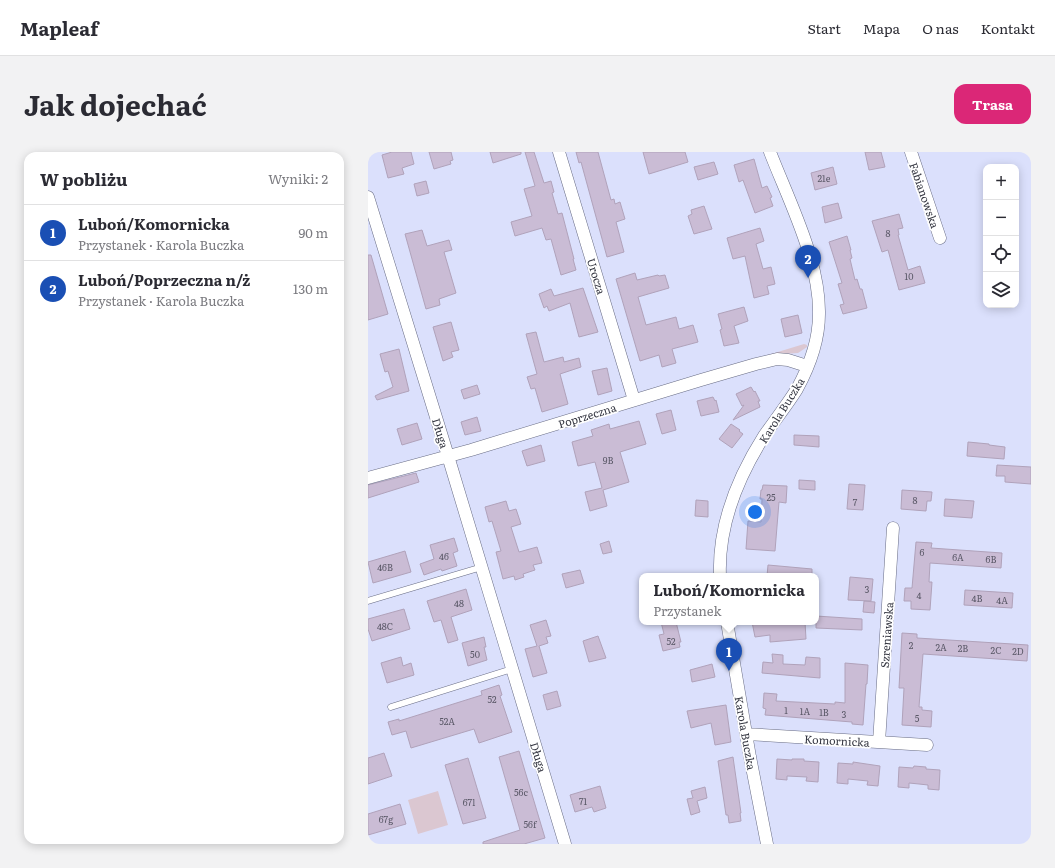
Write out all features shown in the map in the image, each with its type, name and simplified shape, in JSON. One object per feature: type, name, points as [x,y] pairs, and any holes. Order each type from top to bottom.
[{"type":"street","name":"Urocza","points":[[559,152],[634,400]]},
{"type":"street","name":"Karola Buczka","points":[[720,573],[720,557],[726,522],[738,487],[753,455],[797,388],[807,366],[819,325],[818,288],[812,264],[803,236],[770,152]]},
{"type":"street","name":"Fabianowska","points":[[911,152],[940,238]]},
{"type":"street","name":"Długa","points":[[368,197],[482,567],[565,844]]},
{"type":"street","name":"Poprzeczna","points":[[368,478],[478,448],[634,400],[777,359],[788,360],[807,366]]},
{"type":"street","name":"Szreniawska","points":[[879,742],[893,528]]},
{"type":"street","name":"Karola Buczka","points":[[728,625],[767,844]]},
{"type":"street","name":"Komornicka","points":[[746,734],[927,745]]},
{"type":"lane","points":[[368,601],[482,567]]},
{"type":"lane","points":[[391,707],[512,669]]},
{"type":"shaded area","points":[[804,344],[807,345],[807,347],[798,353],[768,355]]},
{"type":"shaded area","points":[[438,791],[448,825],[418,834],[408,800]]},
{"type":"building","points":[[392,152],[411,152],[414,164],[402,168],[404,174],[388,178],[382,155]]},
{"type":"building","points":[[429,152],[451,152],[453,160],[450,161],[451,164],[434,169]]},
{"type":"building","points":[[490,152],[521,152],[521,154],[493,163]]},
{"type":"building","points":[[525,152],[534,152],[544,183],[551,181],[554,192],[552,193],[558,214],[562,213],[576,270],[561,275],[551,239],[546,240],[542,228],[515,236],[511,222],[532,216],[524,189],[535,186]]},
{"type":"building","points":[[576,152],[598,152],[611,200],[614,199],[615,204],[620,202],[625,219],[616,222],[624,252],[607,257],[581,162],[579,163]]},
{"type":"building","points":[[643,152],[685,152],[688,162],[649,174]]},
{"type":"building","points":[[865,152],[881,152],[885,167],[869,170]]},
{"type":"building","points":[[754,159],[762,188],[767,186],[772,197],[770,198],[773,206],[755,213],[743,180],[739,182],[734,165]]},
{"type":"building","points":[[714,162],[718,174],[698,180],[694,167]]},
{"type":"building","points":[[833,167],[837,184],[815,190],[811,173]]},
{"type":"building","points":[[426,181],[429,193],[417,196],[414,184]]},
{"type":"building","points":[[838,203],[842,218],[825,223],[822,207]]},
{"type":"building","points":[[704,206],[712,229],[694,234],[688,216],[692,214],[691,210]]},
{"type":"building","points":[[899,214],[903,228],[898,229],[898,235],[908,270],[920,266],[925,283],[899,290],[888,250],[882,252],[872,221]]},
{"type":"building","points":[[760,228],[764,241],[756,244],[763,269],[771,267],[775,284],[767,286],[769,294],[754,298],[745,256],[733,259],[727,238]]},
{"type":"building","points":[[422,230],[427,246],[449,240],[452,250],[444,252],[456,293],[439,299],[440,305],[426,309],[405,234]]},
{"type":"building","points":[[847,236],[851,250],[852,258],[850,259],[855,280],[857,279],[860,289],[862,289],[867,308],[843,314],[840,305],[844,304],[838,284],[842,283],[829,242]]},
{"type":"building","points":[[368,255],[371,255],[388,314],[368,320]]},
{"type":"building","points":[[635,273],[637,280],[658,275],[665,275],[669,288],[638,297],[646,325],[676,317],[679,329],[693,325],[698,342],[672,349],[676,363],[662,367],[659,355],[640,361],[616,279]]},
{"type":"building","points":[[583,288],[598,332],[579,337],[570,303],[549,311],[547,306],[544,308],[539,294],[551,289],[554,296]]},
{"type":"building","points":[[744,307],[748,321],[734,326],[739,343],[724,346],[718,314]]},
{"type":"building","points":[[798,315],[802,333],[785,337],[781,319]]},
{"type":"building","points":[[451,322],[459,350],[451,352],[453,357],[443,361],[433,327]]},
{"type":"building","points":[[536,332],[544,362],[563,357],[564,362],[579,358],[581,367],[560,374],[568,404],[542,412],[535,388],[531,389],[527,377],[537,374],[526,334]]},
{"type":"building","points":[[399,349],[409,391],[377,400],[375,396],[393,387],[388,371],[385,372],[380,354]]},
{"type":"building","points":[[607,368],[612,391],[598,395],[592,371]]},
{"type":"building","points":[[477,385],[480,394],[464,399],[461,390]]},
{"type":"building","points":[[751,387],[754,392],[755,391],[760,401],[758,401],[760,407],[733,420],[744,405],[742,406],[736,394]]},
{"type":"building","points":[[713,397],[715,401],[716,400],[719,412],[701,416],[697,401]]},
{"type":"building","points":[[671,410],[676,430],[662,434],[656,414]]},
{"type":"building","points":[[477,417],[481,431],[465,435],[461,422]]},
{"type":"building","points":[[639,421],[646,444],[620,452],[629,482],[603,490],[607,506],[590,511],[585,492],[602,488],[595,462],[578,466],[572,442],[593,436],[591,430],[609,424],[610,429]]},
{"type":"building","points":[[417,423],[422,439],[402,445],[397,429]]},
{"type":"building","points":[[731,424],[743,434],[732,448],[719,439]]},
{"type":"building","points":[[794,435],[819,436],[819,447],[794,445]]},
{"type":"building","points":[[968,442],[1005,447],[1004,459],[967,456]]},
{"type":"building","points":[[541,445],[545,461],[527,466],[522,451]]},
{"type":"building","points":[[997,465],[1031,467],[1031,484],[1005,482],[1005,476],[996,476]]},
{"type":"building","points":[[416,473],[419,482],[368,498],[368,485]]},
{"type":"building","points":[[799,480],[815,481],[815,490],[799,489]]},
{"type":"building","points":[[849,484],[865,485],[863,510],[847,509]]},
{"type":"building","points":[[763,485],[787,486],[786,503],[779,502],[775,551],[746,549],[748,521],[761,522],[762,499],[760,499]]},
{"type":"building","points":[[902,490],[932,492],[931,501],[927,501],[926,511],[901,509]]},
{"type":"building","points":[[945,499],[974,501],[972,518],[944,516]]},
{"type":"building","points":[[696,500],[708,501],[708,517],[695,516]]},
{"type":"building","points":[[506,501],[509,511],[516,509],[521,524],[511,527],[519,552],[537,547],[542,563],[533,565],[535,570],[523,574],[524,577],[515,580],[514,576],[503,579],[496,552],[501,551],[492,521],[489,522],[485,507]]},
{"type":"building","points":[[454,538],[458,551],[453,553],[457,566],[442,571],[441,569],[424,575],[420,564],[434,559],[430,545]]},
{"type":"building","points":[[609,541],[612,552],[603,554],[600,544]]},
{"type":"building","points":[[916,542],[932,543],[931,548],[1002,553],[1001,568],[930,563],[929,582],[932,582],[930,610],[911,609],[911,601],[904,601],[905,588],[912,588]]},
{"type":"building","points":[[405,551],[411,572],[373,583],[368,562]]},
{"type":"building","points":[[768,565],[812,569],[812,573],[767,573]]},
{"type":"building","points":[[580,570],[584,583],[566,588],[562,574]]},
{"type":"building","points":[[850,577],[873,579],[871,601],[848,600]]},
{"type":"building","points":[[466,589],[472,610],[451,617],[458,640],[448,643],[441,620],[434,622],[427,601]]},
{"type":"building","points":[[965,590],[1013,593],[1012,608],[964,605]]},
{"type":"building","points":[[864,601],[875,602],[874,613],[863,612]]},
{"type":"building","points":[[404,609],[410,629],[372,641],[368,629],[368,619]]},
{"type":"building","points":[[819,616],[862,619],[862,630],[816,628],[816,625],[819,625]]},
{"type":"building","points":[[546,620],[551,636],[546,637],[548,643],[539,646],[547,673],[533,677],[525,649],[537,646],[530,625]]},
{"type":"building","points":[[662,625],[677,625],[681,642],[679,642],[680,647],[663,651],[659,635],[664,634]]},
{"type":"building","points":[[753,625],[805,625],[806,639],[770,642],[770,635],[755,637]]},
{"type":"building","points":[[902,633],[917,634],[917,638],[1028,645],[1027,661],[923,654],[919,707],[922,707],[922,710],[932,711],[931,727],[902,725],[904,688],[899,688]]},
{"type":"building","points":[[598,636],[606,658],[589,662],[583,641]]},
{"type":"building","points":[[484,637],[486,647],[484,647],[487,660],[468,666],[462,643]]},
{"type":"building","points":[[772,654],[783,655],[783,664],[805,665],[806,657],[820,658],[820,678],[762,673],[763,662],[773,663]]},
{"type":"building","points":[[401,657],[403,666],[411,663],[414,675],[387,683],[381,663]]},
{"type":"building","points":[[845,663],[868,665],[863,725],[852,724],[852,722],[765,715],[766,709],[763,708],[764,693],[777,694],[776,701],[835,704],[835,702],[845,703]]},
{"type":"building","points":[[712,664],[715,677],[692,682],[690,670]]},
{"type":"building","points":[[499,685],[502,695],[500,696],[512,732],[479,743],[474,729],[411,748],[406,731],[392,735],[388,722],[399,719],[399,721],[482,695],[481,691]]},
{"type":"building","points":[[557,691],[561,706],[547,710],[543,695]]},
{"type":"building","points":[[726,705],[731,742],[715,745],[711,723],[691,728],[687,711]]},
{"type":"building","points":[[519,751],[545,838],[524,844],[483,844],[483,842],[520,830],[499,757]]},
{"type":"building","points":[[384,753],[392,776],[368,784],[368,758]]},
{"type":"building","points":[[733,757],[741,821],[729,823],[728,815],[726,815],[718,761]]},
{"type":"building","points":[[468,758],[486,818],[463,824],[445,765]]},
{"type":"building","points":[[777,759],[804,759],[804,761],[819,762],[818,782],[806,781],[807,777],[787,776],[787,780],[776,779]]},
{"type":"building","points":[[853,762],[880,766],[878,786],[867,785],[868,781],[848,779],[848,784],[837,783],[838,763],[853,764]]},
{"type":"building","points":[[914,766],[940,770],[939,790],[928,789],[928,785],[909,783],[909,788],[898,787],[899,767],[913,768]]},
{"type":"building","points":[[600,786],[606,808],[594,812],[592,807],[575,812],[570,795]]},
{"type":"building","points":[[705,787],[707,798],[697,801],[700,812],[691,815],[687,799],[693,798],[691,791]]},
{"type":"building","points":[[400,804],[406,824],[368,835],[368,814]]},
{"type":"place","name":"Luboń/Poprzeczna n/ż","points":[[808,278]]},
{"type":"place","name":"Luboń/Komornicka","points":[[729,671]]}]
